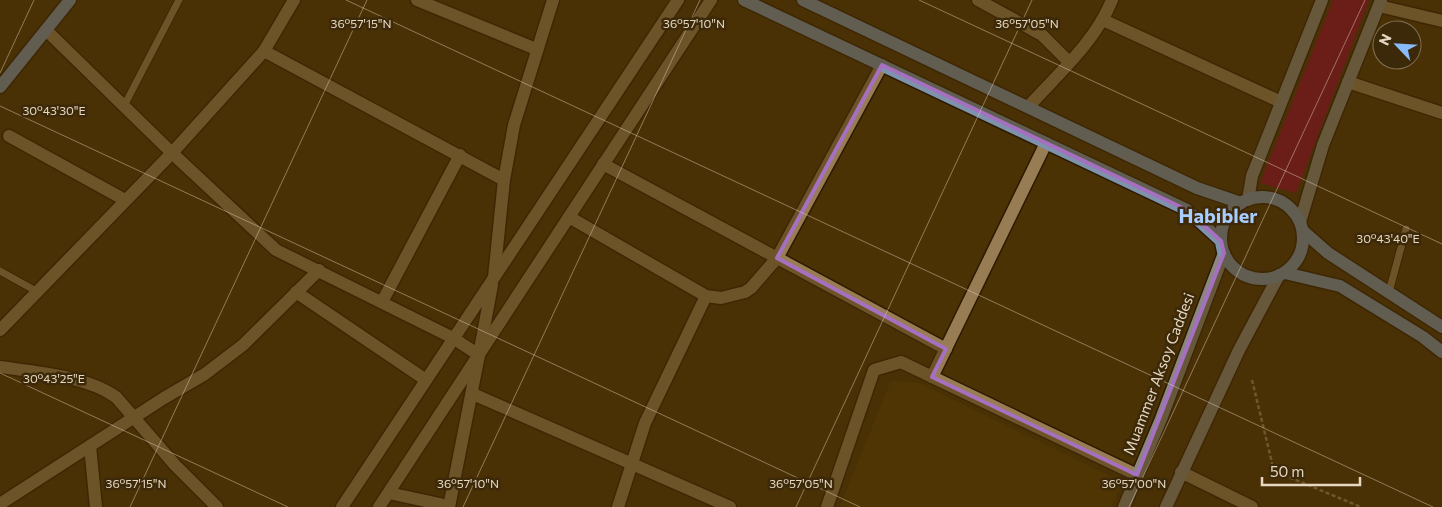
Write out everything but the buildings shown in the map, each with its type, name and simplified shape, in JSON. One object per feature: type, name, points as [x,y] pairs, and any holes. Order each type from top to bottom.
[{"type":"main road","points":[[0,86],[70,0]]},
{"type":"main road","points":[[744,0],[1187,210],[1223,247],[1230,264],[1250,278],[1262,280],[1282,274],[1340,286],[1423,337],[1442,352]]},
{"type":"main road","points":[[803,0],[1029,106],[1197,188],[1245,201]]},
{"type":"main road","points":[[1245,201],[1252,176],[1322,0]]},
{"type":"main road","points":[[1166,507],[1239,350],[1282,274],[1300,255],[1302,226],[1323,144],[1380,3]]},
{"type":"main road","points":[[1223,247],[1226,219],[1245,201],[1260,197],[1280,201],[1288,206],[1302,226],[1328,253],[1442,327]]},
{"type":"main road","name":"Muammer Aksoy Caddesi","points":[[1124,507],[1162,418],[1223,247]]},
{"type":"street","points":[[0,330],[172,153],[264,51],[294,0]]},
{"type":"street","points":[[417,0],[536,49]]},
{"type":"street","points":[[389,493],[449,506],[473,394],[494,277],[504,180],[514,126],[536,49],[553,0]]},
{"type":"street","points":[[342,507],[678,0]]},
{"type":"street","points":[[380,507],[711,0]]},
{"type":"street","points":[[978,0],[1042,34],[1069,62]]},
{"type":"street","points":[[1029,106],[1104,20],[1112,0]]},
{"type":"street","points":[[1380,3],[1442,21]]},
{"type":"street","points":[[1104,20],[1281,102]]},
{"type":"street","points":[[46,30],[172,153],[276,250],[454,338],[479,355]]},
{"type":"street","points":[[264,51],[504,180]]},
{"type":"street","points":[[569,217],[706,296],[721,298],[745,292],[777,258],[882,65]]},
{"type":"street","points":[[1348,82],[1442,113]]},
{"type":"street","points":[[9,136],[125,200]]},
{"type":"street","points":[[932,377],[1046,143]]},
{"type":"street","points":[[382,302],[460,155]]},
{"type":"street","points":[[604,164],[946,350]]},
{"type":"street","points":[[0,504],[134,417],[205,374],[243,345],[319,270]]},
{"type":"street","points":[[296,292],[426,380]]},
{"type":"street","points":[[618,507],[645,423],[706,296]]},
{"type":"street","points":[[827,507],[874,370],[901,362],[1137,475]]},
{"type":"street","points":[[0,367],[44,373],[104,389],[116,397],[175,465],[217,507]]},
{"type":"street","points":[[473,394],[632,462],[730,507]]},
{"type":"street","points":[[90,446],[96,507]]},
{"type":"street","points":[[1181,472],[1252,507]]},
{"type":"lane","points":[[124,106],[179,0]]},
{"type":"lane","points":[[1389,292],[1406,229]]},
{"type":"lane","points":[[0,271],[36,291]]},
{"type":"path","points":[[1252,380],[1274,471],[1361,507]]},
{"type":"highlighted area","points":[[882,65],[1187,210],[1221,241],[1224,253],[1137,475],[932,377],[946,349],[777,258]]},
{"type":"shaded area","points":[[1333,0],[1369,0],[1296,193],[1260,183]]},
{"type":"shaded area","points":[[891,381],[919,383],[1122,482],[1111,507],[840,507]]},
{"type":"district","name":"Habibler","points":[[1218,216]]}]
